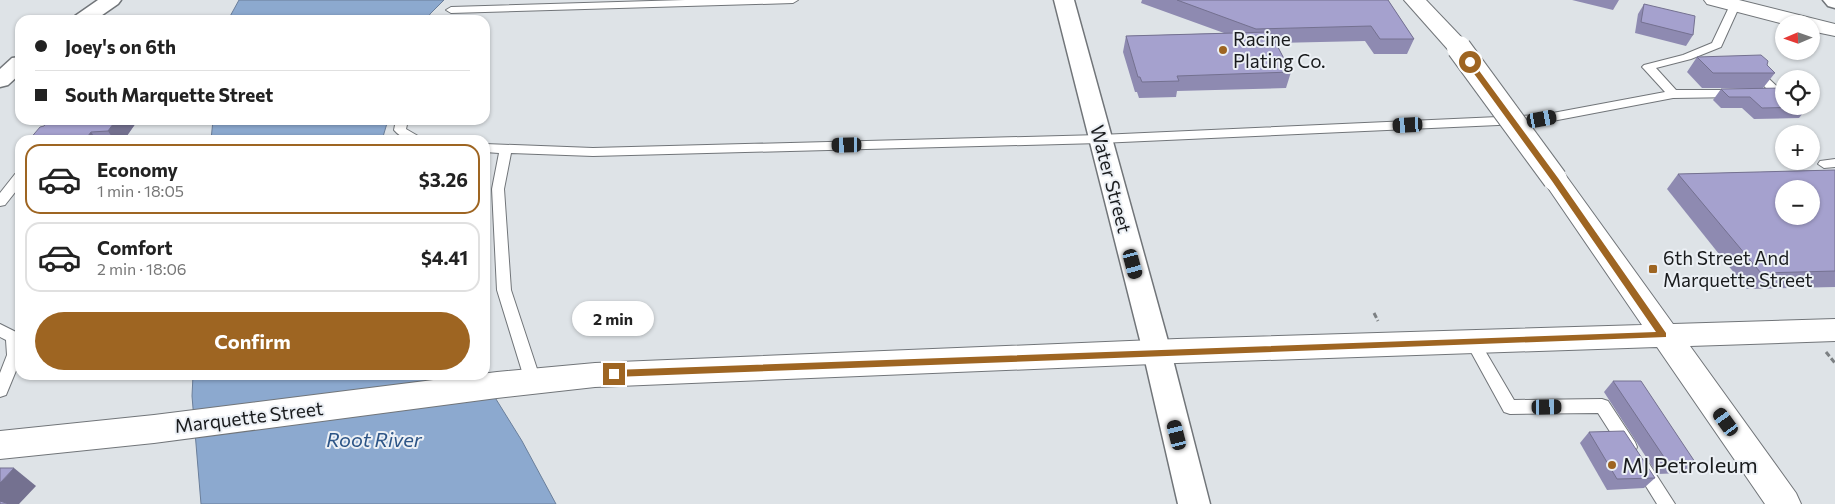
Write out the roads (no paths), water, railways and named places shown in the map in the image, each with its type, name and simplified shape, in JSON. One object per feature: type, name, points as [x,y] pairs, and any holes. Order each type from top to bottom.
[{"type":"street","points":[[89,15],[111,0]]},
{"type":"street","name":"Water Street","points":[[1064,0],[1194,504]]},
{"type":"street","points":[[1414,0],[1459,48],[1555,179],[1663,335],[1784,504]]},
{"type":"street","points":[[1714,0],[1775,15]]},
{"type":"street","points":[[1820,26],[1835,30]]},
{"type":"street","points":[[0,80],[15,67]]},
{"type":"street","name":"Marquette Street","points":[[0,445],[154,429],[496,385],[595,375],[1156,352],[1835,330]]},
{"type":"lane","points":[[448,15],[460,0]]},
{"type":"lane","points":[[451,10],[793,0]]},
{"type":"lane","points":[[1673,94],[1648,68],[1687,57],[1717,45],[1735,5]]},
{"type":"lane","points":[[490,148],[593,152],[1100,139],[1542,119],[1673,94],[1778,94],[1763,79]]},
{"type":"lane","points":[[401,125],[400,130],[408,135]]},
{"type":"lane","points":[[506,149],[498,189],[504,290],[533,381]]},
{"type":"lane","points":[[0,202],[15,183]]},
{"type":"lane","points":[[0,330],[13,337],[15,355],[0,391]]},
{"type":"lane","points":[[1472,341],[1510,408],[1602,406],[1666,504]]},
{"type":"water","points":[[239,0],[444,0],[430,15],[231,15]]},
{"type":"water","points":[[212,125],[386,125],[384,135],[212,135]]},
{"type":"water","name":"Root River","points":[[193,380],[484,380],[522,441],[556,504],[201,504],[192,396]]},
{"type":"place","name":"Racine Plating Co.","points":[[1223,50]]},
{"type":"place","name":"6th Street And Marquette Street","points":[[1653,269]]},
{"type":"place","name":"MJ Petroleum","points":[[1612,465]]}]
